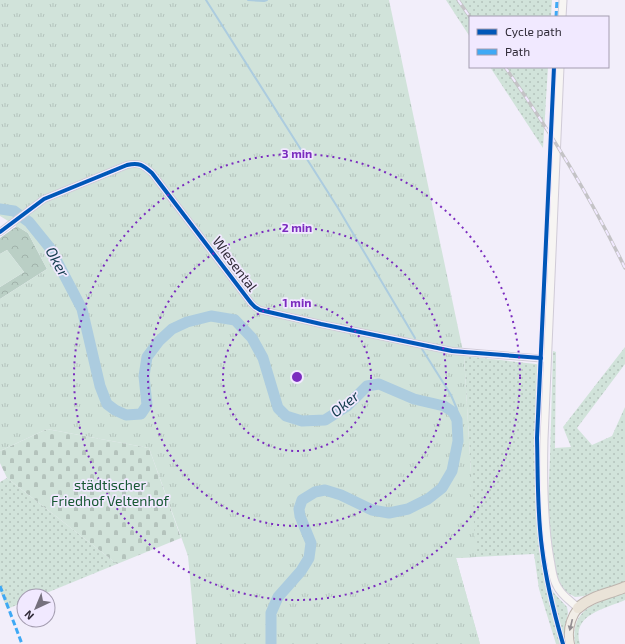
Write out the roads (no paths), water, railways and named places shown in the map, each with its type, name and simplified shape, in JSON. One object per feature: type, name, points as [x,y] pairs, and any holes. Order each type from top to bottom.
[{"type":"highway","points":[[578,608],[590,599],[625,588]]},
{"type":"main road","points":[[562,16],[563,0]]},
{"type":"main road","points":[[560,68],[547,359],[544,474],[548,545],[555,584],[560,592],[578,608],[573,616],[570,626],[570,644]]},
{"type":"street","name":"Wiesental","points":[[0,232],[32,207],[52,195],[127,165],[135,163],[140,164],[152,173],[251,303],[260,310],[452,351],[547,359]]},
{"type":"waterway","points":[[206,0],[338,208],[415,338]]},
{"type":"waterway","points":[[248,0],[267,0]]},
{"type":"waterway","name":"Oker","points":[[0,209],[14,211],[29,222],[50,248],[82,309],[100,386],[107,404],[126,415],[141,414],[147,405],[144,376],[147,357],[159,341],[172,329],[187,322],[211,316],[235,320],[252,338],[263,358],[278,408],[286,416],[302,421],[325,420],[347,406],[367,386],[379,384],[414,399],[444,406],[453,412],[457,420],[458,441],[452,471],[442,488],[428,499],[408,509],[389,513],[372,510],[341,495],[325,490],[315,492],[302,500],[299,509],[300,516],[311,543],[309,558],[301,571],[278,597],[271,613],[271,644]]},
{"type":"waterway","points":[[422,349],[451,395],[457,409],[457,420]]},
{"type":"railway","points":[[458,0],[469,16]]},
{"type":"railway","points":[[506,68],[569,165],[625,268]]},
{"type":"park label","name":"städtischer Friedhof Veltenhof","points":[[110,494]]}]
